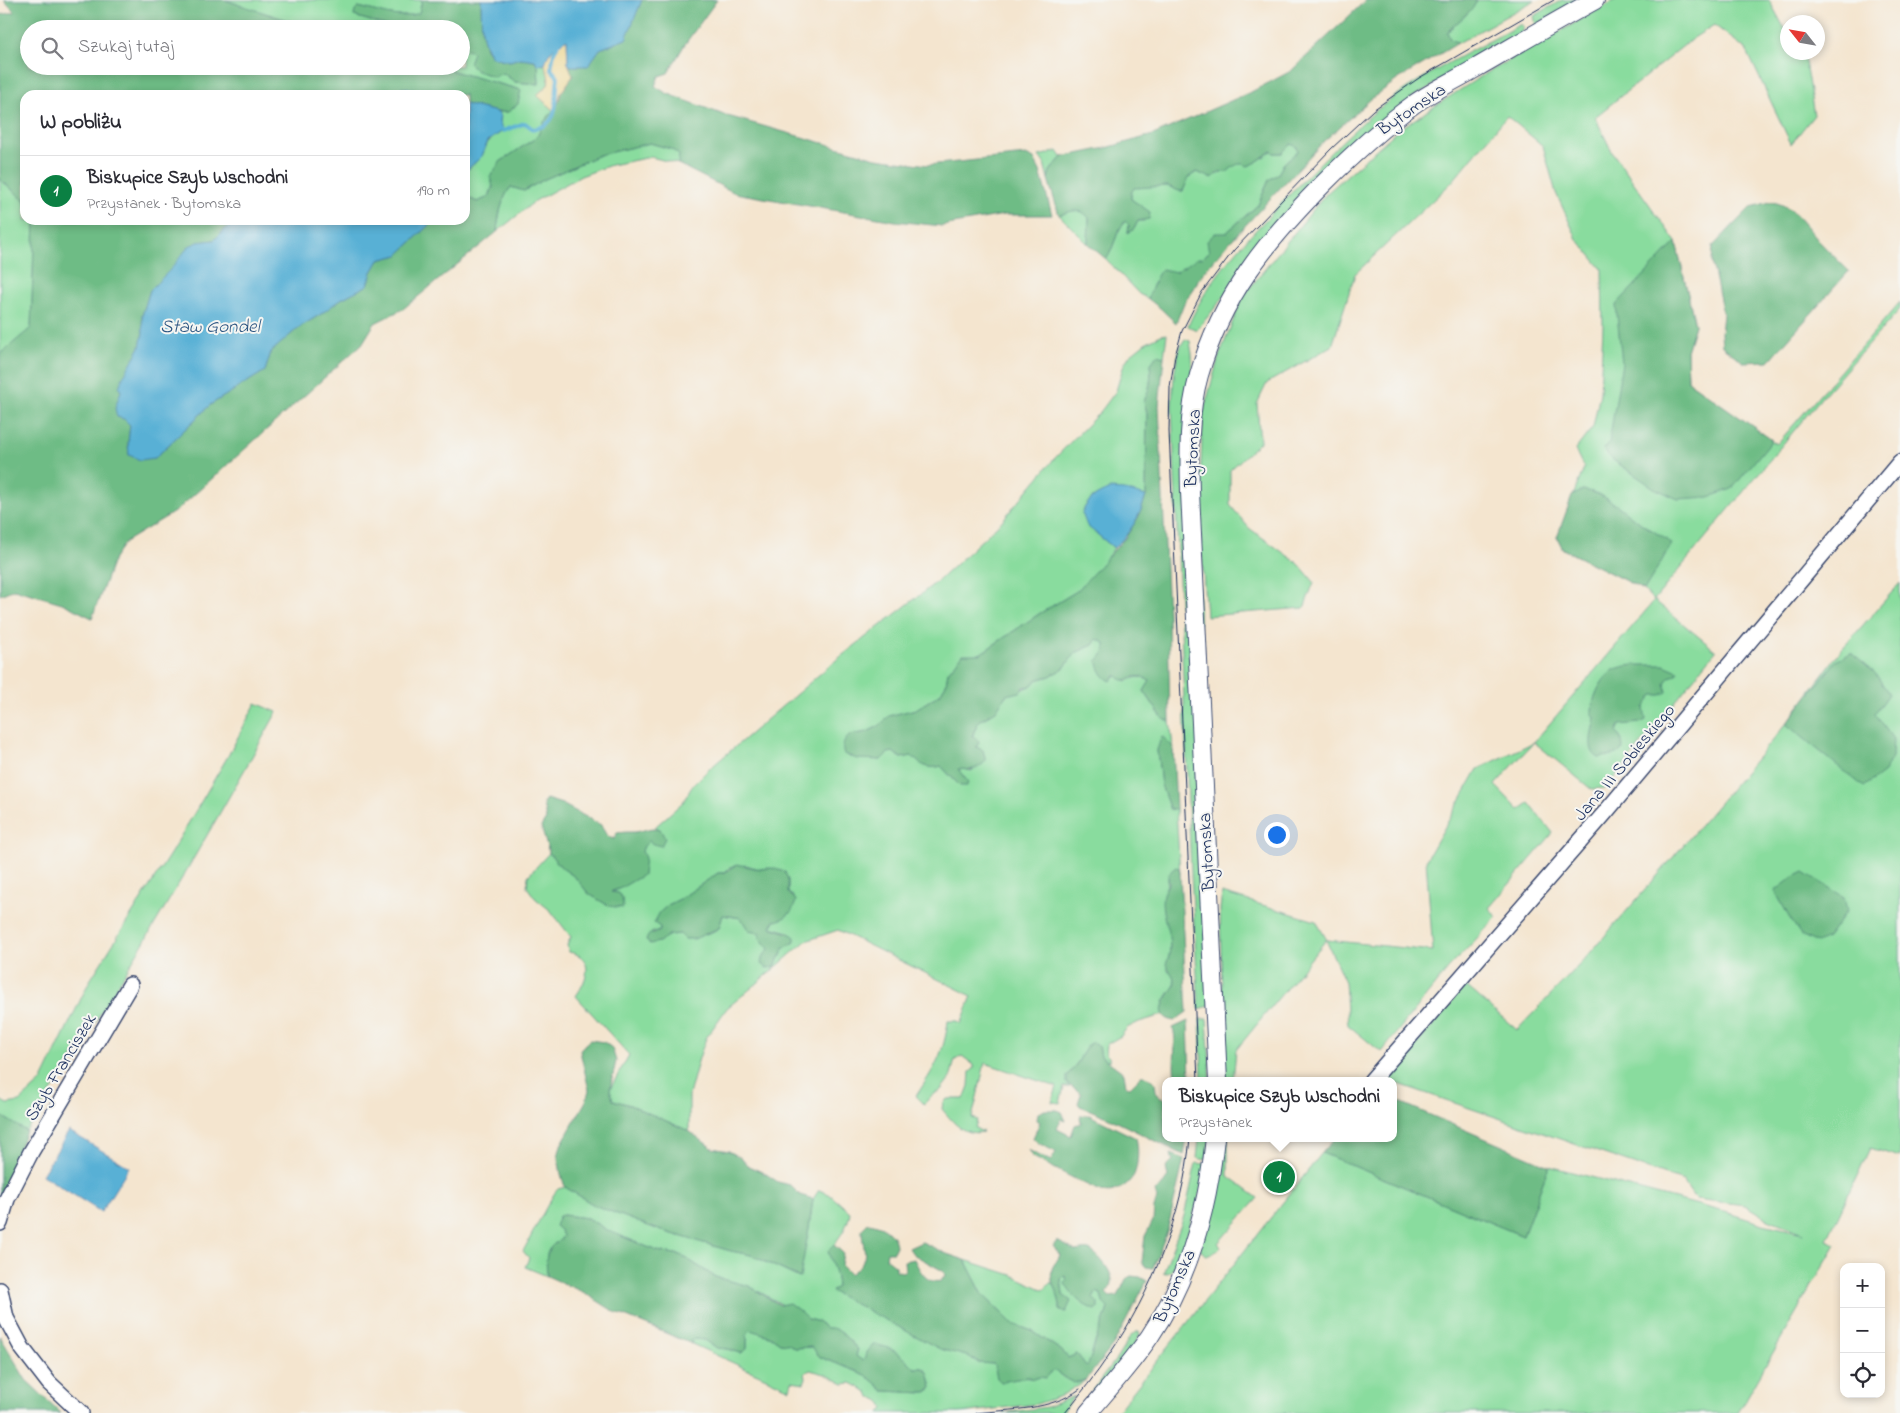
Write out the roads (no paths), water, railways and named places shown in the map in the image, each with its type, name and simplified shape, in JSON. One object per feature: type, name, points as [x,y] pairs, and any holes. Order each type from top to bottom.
[{"type":"street","name":"Bytomska","points":[[1218,1077],[1190,492],[1189,452],[1192,414],[1199,376],[1225,309],[1251,266],[1285,224],[1365,142],[1416,102],[1595,0]]},
{"type":"street","name":"Jana III Sobieskiego","points":[[1374,1077],[1604,814],[1900,462]]},
{"type":"street","name":"Szyb Franciszek","points":[[0,1223],[8,1199],[26,1160],[130,985]]},
{"type":"street","name":"Bytomska","points":[[1088,1413],[1142,1347],[1159,1322],[1173,1295],[1203,1211],[1213,1164],[1215,1142]]},
{"type":"street","points":[[0,1290],[6,1318],[22,1348],[49,1384],[81,1413]]},
{"type":"water","points":[[481,0],[642,0],[626,39],[600,49],[588,66],[570,66],[568,63],[567,39],[553,49],[548,55],[545,64],[541,65],[540,63],[538,66],[535,60],[520,58],[510,61],[492,57],[483,37]]},
{"type":"water","points":[[406,88],[414,90],[393,90]]},
{"type":"water","points":[[470,105],[497,112],[500,116],[499,122],[503,131],[488,141],[482,156],[470,167]]},
{"type":"water","name":"Staw Gondel","points":[[230,225],[429,225],[398,255],[379,260],[372,272],[368,285],[341,299],[298,328],[271,352],[265,371],[210,405],[155,458],[140,460],[129,455],[130,425],[124,419],[117,417],[115,408],[121,391],[119,387],[123,377],[140,347],[143,333],[142,316],[150,290],[170,270],[189,246],[198,242],[214,240]]},
{"type":"water","points":[[1110,489],[1124,490],[1146,496],[1134,524],[1114,548],[1087,526],[1082,513],[1093,498]]},
{"type":"water","points":[[69,1131],[129,1167],[101,1212],[42,1175]]},
{"type":"waterway","points":[[503,131],[525,123],[533,129],[543,126],[553,116],[558,77],[551,69],[554,52],[562,38]]},
{"type":"tram line","points":[[1198,1077],[1169,431],[1170,387],[1175,356],[1182,331],[1202,292],[1234,250],[1331,149],[1373,110],[1419,78],[1554,0]]},
{"type":"tram line","points":[[1065,1413],[1125,1331],[1152,1279],[1173,1223],[1186,1167],[1189,1142]]},
{"type":"tram line","points":[[976,1413],[1030,1408],[1056,1401],[1080,1389]]},
{"type":"place","name":"Biskupice Szyb Wschodni","points":[[1279,1177]]}]
